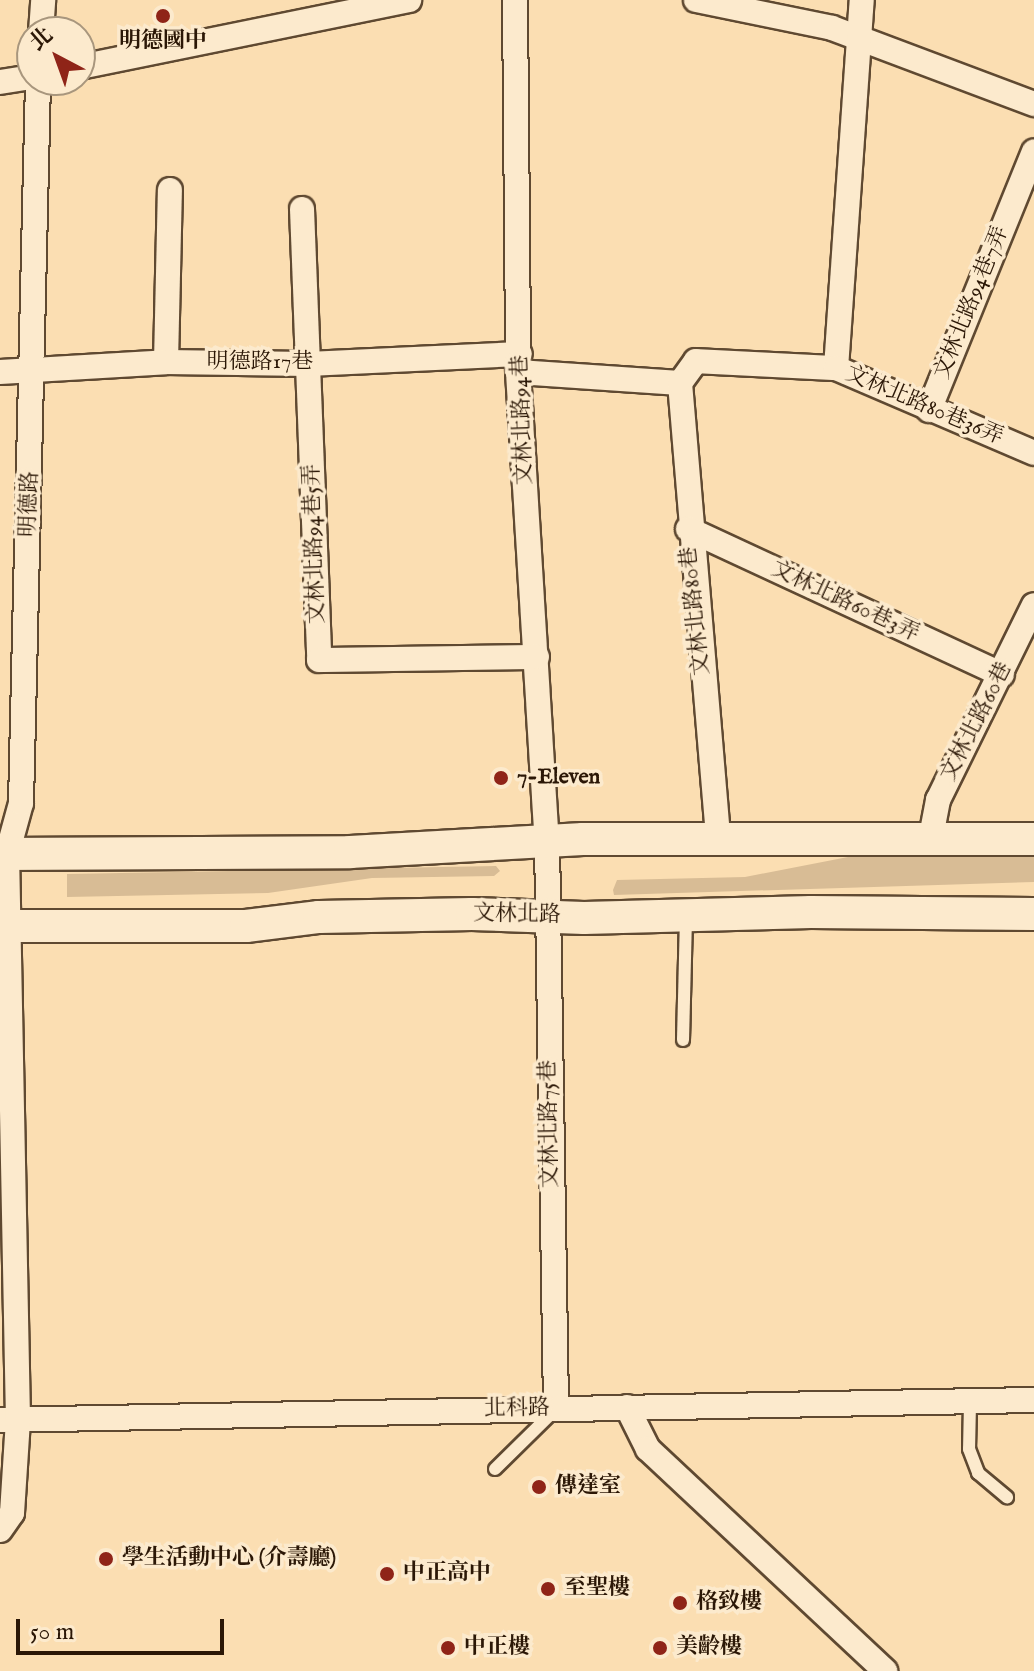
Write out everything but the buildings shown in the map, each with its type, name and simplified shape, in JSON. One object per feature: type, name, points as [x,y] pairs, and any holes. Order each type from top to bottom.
[{"type":"main road","points":[[3,854],[350,852],[547,840],[930,842],[1034,839]]},
{"type":"main road","name":"文林北路","points":[[3,926],[246,926],[319,917],[686,917],[811,912],[1034,914]]},
{"type":"street","points":[[96,64],[409,0]]},
{"type":"street","name":"文林北路94巷","points":[[515,0],[519,363],[547,840]]},
{"type":"street","points":[[696,0],[832,28],[1034,104]]},
{"type":"street","points":[[836,368],[862,0]]},
{"type":"street","name":"明德路","points":[[0,1530],[12,1513],[3,854],[21,803],[11,670],[35,367],[38,96]]},
{"type":"street","name":"文林北路94巷7弄","points":[[929,410],[1034,151]]},
{"type":"street","points":[[166,362],[170,190]]},
{"type":"street","name":"文林北路94巷5弄","points":[[302,209],[319,660],[537,657]]},
{"type":"street","name":"文林北路80巷36弄","points":[[680,383],[696,361],[836,368],[1034,453]]},
{"type":"street","name":"明德路17巷","points":[[0,372],[35,367],[166,362],[519,363],[680,383]]},
{"type":"street","name":"文林北路80巷","points":[[680,383],[688,529],[718,839]]},
{"type":"street","name":"文林北路60巷3弄","points":[[688,529],[1002,675]]},
{"type":"street","name":"文林北路60巷","points":[[930,842],[938,800],[1034,605]]},
{"type":"street","name":"文林北路75巷","points":[[547,840],[556,1409]]},
{"type":"street","name":"北科路","points":[[9,1420],[1034,1400]]},
{"type":"street","points":[[627,1407],[648,1449],[885,1671]]},
{"type":"lane","points":[[683,1040],[686,917]]},
{"type":"lane","points":[[970,1403],[969,1449],[978,1473],[1007,1497]]},
{"type":"lane","points":[[495,1469],[556,1409]]},
{"type":"shaded area","points":[[1034,856],[1034,882],[614,895],[613,890],[617,880],[745,877],[848,857]]},
{"type":"shaded area","points":[[496,866],[500,871],[494,876],[372,878],[268,893],[67,897],[67,874]]},
{"type":"place","name":"明德國中","points":[[163,16]]},
{"type":"place","name":"7-Eleven","points":[[501,778]]},
{"type":"place","name":"傳達室","points":[[539,1487]]},
{"type":"place","name":"學生活動中心 (介壽廳)","points":[[106,1559]]},
{"type":"place","name":"中正高中","points":[[387,1574]]},
{"type":"place","name":"至聖樓","points":[[548,1589]]},
{"type":"place","name":"格致樓","points":[[680,1603]]},
{"type":"place","name":"中正樓","points":[[448,1648]]},
{"type":"place","name":"美齡樓","points":[[660,1648]]}]
